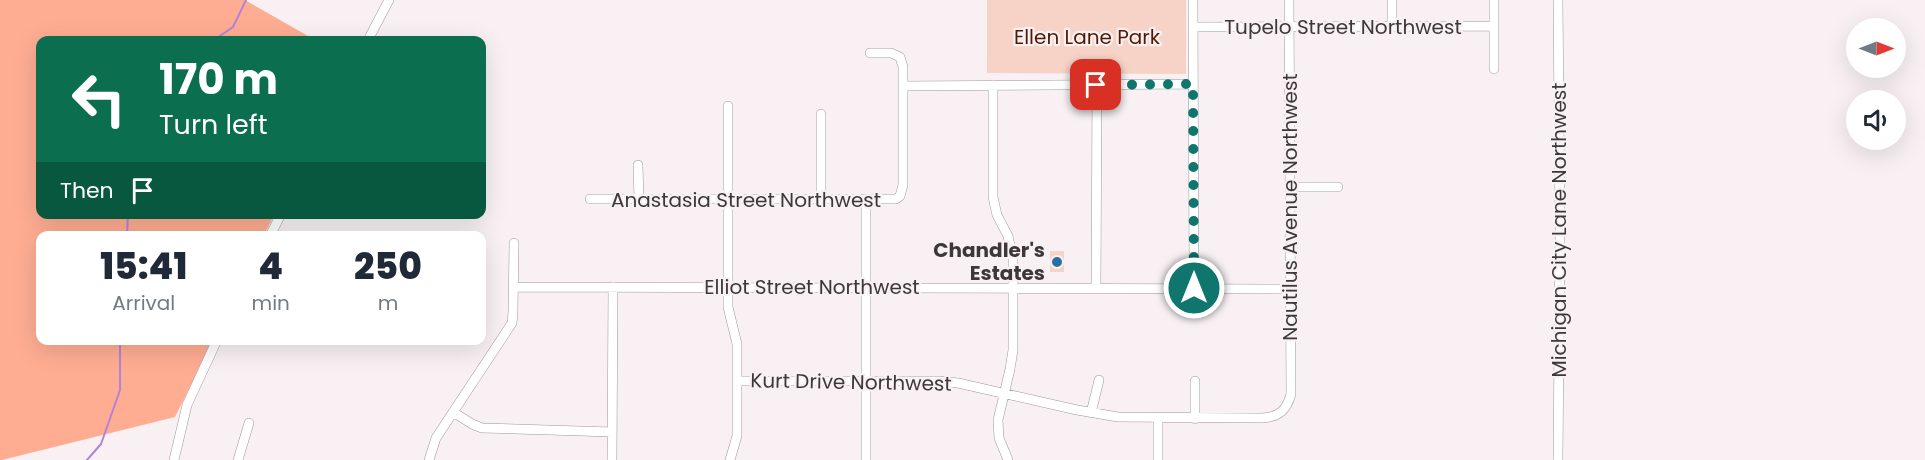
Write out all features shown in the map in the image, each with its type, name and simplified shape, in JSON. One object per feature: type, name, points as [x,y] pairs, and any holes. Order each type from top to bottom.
[{"type":"street","points":[[370,36],[389,0]]},
{"type":"street","points":[[1193,0],[1194,288]]},
{"type":"street","name":"Nautilus Avenue Northwest","points":[[1283,412],[1291,394],[1289,0]]},
{"type":"street","points":[[1392,0],[1392,26]]},
{"type":"street","points":[[1494,0],[1494,69]]},
{"type":"street","name":"Michigan City Lane Northwest","points":[[1558,0],[1560,230],[1558,460]]},
{"type":"street","name":"Tupelo Street Northwest","points":[[1193,27],[1494,26]]},
{"type":"street","points":[[870,53],[891,53],[900,57],[903,68],[903,86],[1193,84]]},
{"type":"street","points":[[993,85],[993,197],[997,215],[1011,246],[1013,288],[1012,350],[998,420],[999,438],[1008,460]]},
{"type":"street","points":[[1096,85],[1096,288]]},
{"type":"street","name":"Anastasia Street Northwest","points":[[590,199],[892,201],[900,196],[903,185],[903,86]]},
{"type":"street","points":[[729,106],[728,307],[737,344],[737,436],[730,460]]},
{"type":"street","points":[[820,200],[821,114]]},
{"type":"street","points":[[638,165],[639,200]]},
{"type":"street","points":[[1290,187],[1338,187]]},
{"type":"street","points":[[866,201],[866,460]]},
{"type":"street","points":[[429,460],[436,438],[512,323],[514,243]]},
{"type":"street","name":"Elliot Street Northwest","points":[[514,287],[1290,289]]},
{"type":"street","points":[[612,460],[613,287]]},
{"type":"street","points":[[174,460],[189,399],[215,345]]},
{"type":"street","name":"Kurt Drive Northwest","points":[[737,381],[866,380],[958,383],[1118,417],[1158,419],[1274,417],[1283,412]]},
{"type":"street","points":[[1091,413],[1099,380]]},
{"type":"street","points":[[1195,381],[1195,419]]},
{"type":"street","points":[[453,412],[483,428],[612,432]]},
{"type":"street","points":[[1158,419],[1158,460]]},
{"type":"street","points":[[238,460],[249,423]]},
{"type":"green space","name":"Ellen Lane Park","points":[[987,0],[1186,0],[1186,74],[987,73]]},
{"type":"green space","name":"Chandler's Estates","points":[[1050,251],[1064,251],[1064,272],[1050,272]]},
{"type":"shaded area","points":[[0,0],[245,0],[308,36],[36,36],[36,219],[272,219],[266,231],[36,231],[36,345],[211,345],[175,417],[0,460]]},
{"type":"waterway","points":[[220,36],[233,27],[246,0]]},
{"type":"waterway","points":[[127,231],[128,219]]},
{"type":"waterway","points":[[87,460],[101,444],[120,390],[120,345]]},
{"type":"place","name":"Chandler's Estates","points":[[1057,262]]},
{"type":"route","points":[[1096,85],[1193,84],[1194,288]]}]
